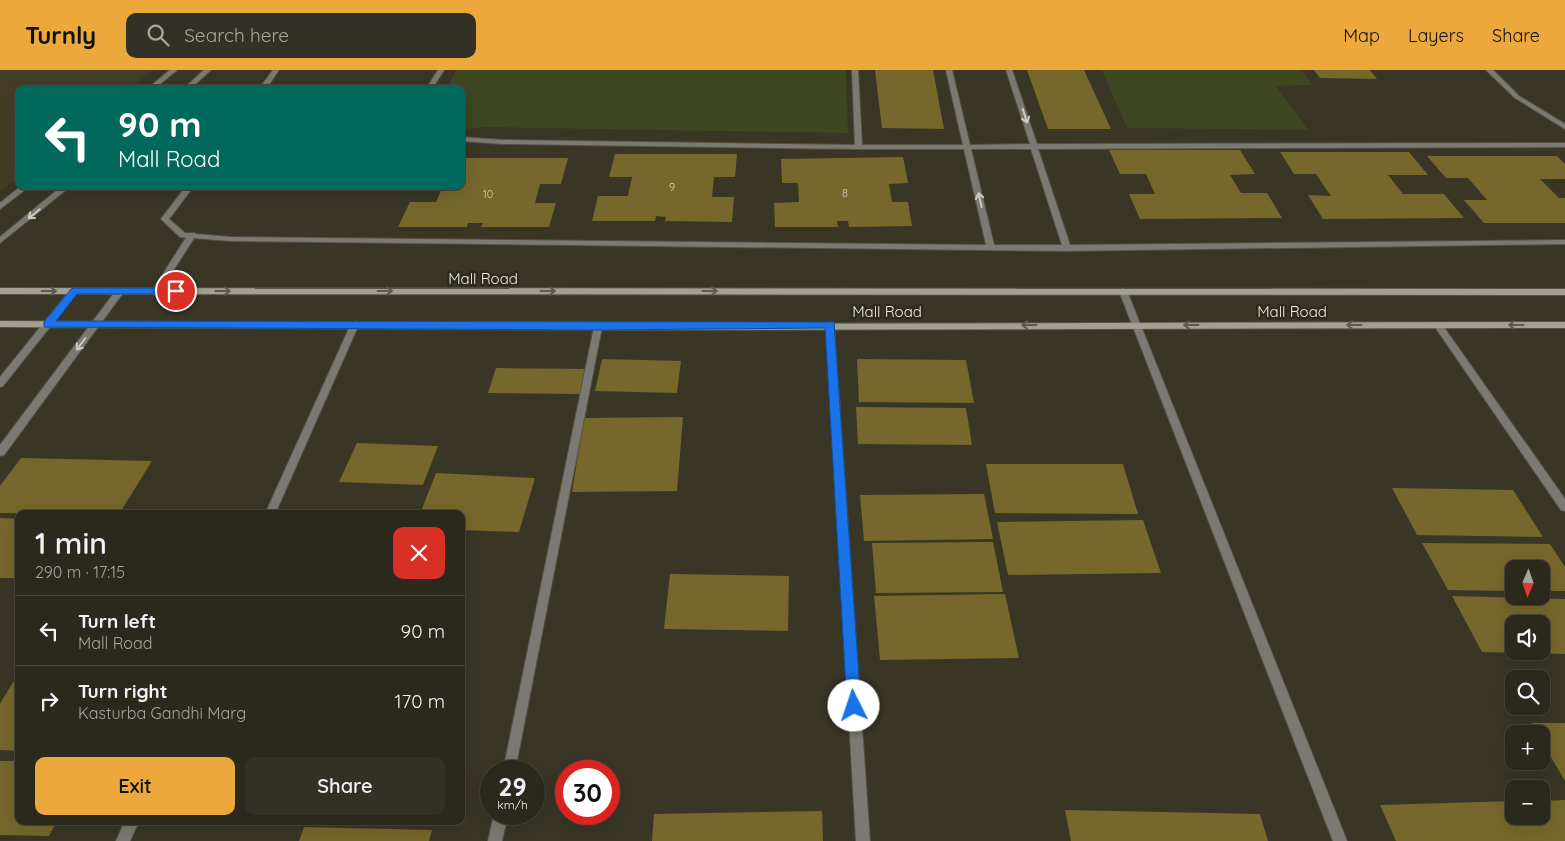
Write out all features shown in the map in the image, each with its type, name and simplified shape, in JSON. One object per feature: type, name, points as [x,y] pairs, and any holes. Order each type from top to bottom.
[{"type":"street","points":[[155,85],[174,70]]},
{"type":"street","points":[[191,85],[208,70]]},
{"type":"street","points":[[265,85],[276,70]]},
{"type":"street","points":[[432,85],[441,70]]},
{"type":"street","points":[[855,70],[859,147]]},
{"type":"street","points":[[949,70],[991,247]]},
{"type":"street","points":[[1009,70],[1067,248]]},
{"type":"street","points":[[1489,70],[1517,97],[1565,127]]},
{"type":"street","points":[[465,139],[503,142],[859,147],[1565,145]]},
{"type":"street","points":[[0,207],[21,190]]},
{"type":"street","points":[[0,242],[62,190]]},
{"type":"street","points":[[187,190],[165,219],[183,234],[230,239],[1067,248],[1565,242]]},
{"type":"street","points":[[156,291],[192,235]]},
{"type":"street","name":"Mall Road","points":[[0,291],[1565,292]]},
{"type":"street","points":[[0,384],[74,291]]},
{"type":"street","points":[[0,452],[120,291]]},
{"type":"street","points":[[1123,292],[1340,841]]},
{"type":"street","name":"Mall Road","points":[[0,324],[355,324],[598,327],[830,325],[1565,325]]},
{"type":"street","points":[[272,510],[355,324]]},
{"type":"street","points":[[830,325],[863,841]]},
{"type":"street","points":[[1438,325],[1565,508]]},
{"type":"street","points":[[511,760],[598,327]]},
{"type":"street","points":[[123,841],[130,825]]},
{"type":"street","points":[[496,841],[499,825]]},
{"type":"shaded area","points":[[0,70],[152,70],[134,85],[15,85],[15,180],[0,192]]},
{"type":"green space","points":[[456,70],[846,70],[848,133],[481,127],[465,129],[465,85],[449,85]]},
{"type":"green space","points":[[1102,70],[1302,70],[1312,85],[1276,86],[1308,130],[1127,128]]},
{"type":"building","points":[[875,70],[933,70],[944,129],[882,128]]},
{"type":"building","points":[[1027,70],[1084,70],[1111,129],[1048,129]]},
{"type":"building","points":[[1314,70],[1370,70],[1377,79],[1320,78]]},
{"type":"building","points":[[1109,150],[1240,150],[1255,174],[1230,175],[1241,193],[1267,193],[1282,218],[1140,219],[1129,194],[1155,194],[1146,174],[1120,174]]},
{"type":"building","points":[[1280,152],[1409,152],[1428,175],[1388,175],[1403,194],[1444,194],[1464,218],[1323,219],[1308,195],[1331,196],[1316,174],[1294,174]]},
{"type":"building","points":[[615,154],[737,154],[735,177],[714,177],[712,197],[734,197],[732,222],[665,221],[666,217],[656,216],[655,221],[592,221],[598,196],[628,196],[632,177],[609,177]]},
{"type":"building","points":[[1427,156],[1557,156],[1565,164],[1565,179],[1540,179],[1559,198],[1565,198],[1565,223],[1484,223],[1464,200],[1487,200],[1468,178],[1446,178]]},
{"type":"building","points":[[903,157],[908,183],[889,184],[892,202],[908,202],[912,226],[849,227],[848,221],[837,221],[838,227],[775,227],[774,203],[799,202],[798,183],[782,183],[781,159]]},
{"type":"building","points":[[465,158],[568,158],[561,184],[540,184],[535,203],[556,203],[549,227],[481,227],[483,223],[468,223],[467,227],[398,227],[410,202],[436,202],[441,190],[465,190]]},
{"type":"building","points":[[602,359],[681,361],[677,393],[595,391]]},
{"type":"building","points":[[857,359],[966,360],[974,403],[859,402]]},
{"type":"building","points":[[496,368],[586,369],[580,394],[488,393]]},
{"type":"building","points":[[856,407],[966,408],[972,445],[858,444]]},
{"type":"building","points":[[683,417],[677,491],[572,492],[584,418]]},
{"type":"building","points":[[357,443],[438,446],[423,485],[339,482]]},
{"type":"building","points":[[21,458],[152,461],[121,510],[15,510],[15,513],[0,513],[0,486]]},
{"type":"building","points":[[986,464],[1123,464],[1138,514],[995,513]]},
{"type":"building","points":[[436,473],[535,478],[519,532],[465,530],[465,510],[422,510]]},
{"type":"building","points":[[1392,488],[1513,490],[1543,537],[1417,535]]},
{"type":"building","points":[[984,494],[993,539],[864,541],[860,495]]},
{"type":"building","points":[[0,518],[15,519],[15,578],[0,578]]},
{"type":"building","points":[[1143,520],[1161,573],[1008,575],[997,522]]},
{"type":"building","points":[[993,542],[1003,592],[876,593],[872,543]]},
{"type":"building","points":[[1422,543],[1550,544],[1565,567],[1565,591],[1550,591],[1550,560],[1505,560],[1505,591],[1448,590]]},
{"type":"building","points":[[670,574],[789,576],[788,631],[664,629]]},
{"type":"building","points":[[1005,594],[1019,658],[880,660],[874,596]]},
{"type":"building","points":[[1452,596],[1505,597],[1505,605],[1550,605],[1550,599],[1565,599],[1565,654],[1550,654],[1550,615],[1505,615],[1505,653],[1482,652]]},
{"type":"building","points":[[13,682],[15,682],[15,751],[0,750],[0,704]]},
{"type":"building","points":[[1532,723],[1565,723],[1565,781],[1550,755],[1550,725],[1533,725]]},
{"type":"building","points":[[0,761],[15,761],[15,825],[55,825],[49,836],[0,835]]},
{"type":"building","points":[[1565,800],[1565,841],[1396,841],[1380,805],[1505,801],[1505,825],[1550,825],[1550,801]]},
{"type":"building","points":[[1065,810],[1260,814],[1268,841],[1071,841]]},
{"type":"building","points":[[822,811],[823,841],[652,841],[654,814]]},
{"type":"building","points":[[393,825],[434,825],[434,826]]},
{"type":"building","points":[[304,827],[432,830],[429,841],[299,841]]},
{"type":"route","points":[[176,291],[74,291],[48,324],[355,324],[598,327],[830,325],[854,706]]}]
